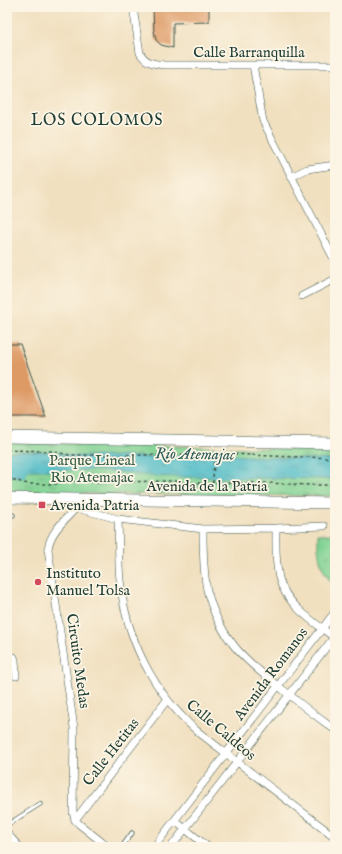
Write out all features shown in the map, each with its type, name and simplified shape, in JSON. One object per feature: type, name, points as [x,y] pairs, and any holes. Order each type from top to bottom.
[{"type":"main road","points":[[7,437],[335,443]]},
{"type":"main road","name":"Avenida de la Patria","points":[[7,498],[73,504],[335,503]]},
{"type":"main road","points":[[7,835],[18,847]]},
{"type":"street","name":"Calle Barranquilla","points":[[132,7],[140,53],[144,59],[150,63],[164,65],[335,65]]},
{"type":"street","points":[[253,65],[263,121],[335,261]]},
{"type":"street","points":[[292,177],[307,169],[335,165]]},
{"type":"street","points":[[302,296],[335,279]]},
{"type":"street","points":[[73,504],[118,519],[203,529],[324,526]]},
{"type":"street","name":"Circuito Medas","points":[[73,504],[52,536],[48,549],[74,728],[73,812],[75,820]]},
{"type":"street","name":"Calle Caldeos","points":[[118,519],[120,580],[124,605],[131,632],[140,655],[151,676],[168,700],[188,723],[335,837]]},
{"type":"street","points":[[276,528],[277,565],[279,579],[283,588],[288,597],[299,609],[335,637]]},
{"type":"street","points":[[203,529],[205,576],[211,603],[227,637],[250,664],[335,730]]},
{"type":"street","name":"Avenida Romanos","points":[[154,847],[335,612]]},
{"type":"street","name":"Avenida Romanos","points":[[171,847],[186,830],[335,637]]},
{"type":"street","points":[[7,656],[14,657],[16,676]]},
{"type":"street","name":"Calle Hetitas","points":[[75,820],[168,700]]},
{"type":"street","points":[[75,820],[108,847]]},
{"type":"street","points":[[175,821],[208,847]]},
{"type":"lane","points":[[7,514],[13,515]]},
{"type":"lane","points":[[7,825],[40,804]]},
{"type":"lane","points":[[122,847],[132,833]]},
{"type":"path","points":[[7,450],[51,451],[69,455],[169,455],[214,452],[270,456],[335,458]]},
{"type":"path","points":[[213,483],[214,452]]},
{"type":"path","points":[[7,478],[28,484],[55,484],[67,481],[174,481],[233,484],[267,482],[335,485]]},
{"type":"green space","name":"Parque Lineal Rio Atemajac","points":[[7,442],[335,450],[335,496],[115,494],[7,491]]},
{"type":"green space","points":[[318,534],[335,534],[335,586],[326,575],[320,562]]},
{"type":"water","name":"Río Atemajac","points":[[7,452],[52,452],[73,456],[168,457],[205,454],[335,460],[335,479],[150,476],[91,470],[27,470],[25,478],[7,475]]},
{"type":"building","points":[[153,7],[209,8],[209,22],[173,23],[173,48],[161,45],[156,40],[154,31]]},
{"type":"building","points":[[7,344],[20,344],[46,417],[7,417]]},
{"type":"place","name":"Avenida Patria","points":[[42,505]]},
{"type":"place","name":"Instituto Manuel Tolsa","points":[[38,582]]},
{"type":"district","name":"LOS COLOMOS","points":[[97,121]]}]
